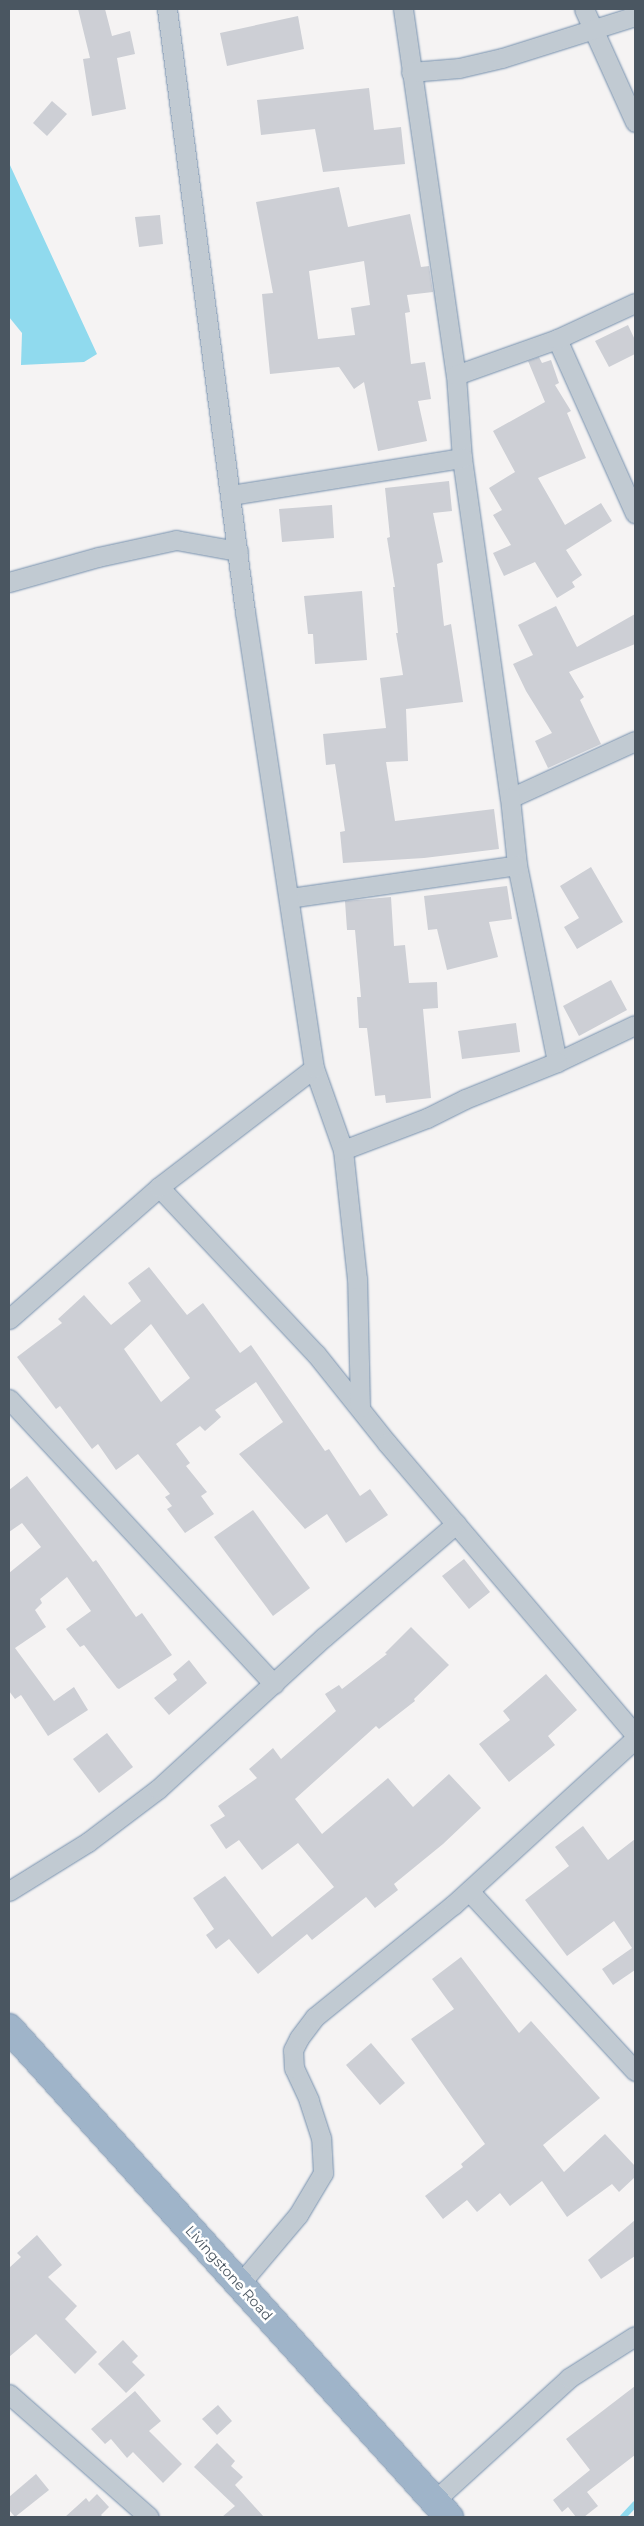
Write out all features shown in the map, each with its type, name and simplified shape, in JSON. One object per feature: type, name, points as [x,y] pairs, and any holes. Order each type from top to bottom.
[{"type":"highway","name":"Livingstone Road","points":[[9,2028],[441,2509]]},
{"type":"street","points":[[167,9],[245,612],[314,1068],[343,1150],[357,1279],[360,1407]]},
{"type":"street","points":[[403,9],[456,375],[462,458],[510,798],[517,865],[557,1062]]},
{"type":"street","points":[[584,9],[635,122]]},
{"type":"street","points":[[411,72],[459,68],[502,58],[635,16]]},
{"type":"street","points":[[456,375],[557,339],[635,304]]},
{"type":"street","points":[[557,339],[635,513]]},
{"type":"street","points":[[231,495],[462,458]]},
{"type":"street","points":[[9,582],[98,556],[176,540],[238,551]]},
{"type":"street","points":[[510,798],[635,741]]},
{"type":"street","points":[[289,898],[517,865]]},
{"type":"street","points":[[343,1150],[427,1118],[465,1099],[557,1062],[635,1025]]},
{"type":"street","points":[[9,1319],[159,1188],[314,1068]]},
{"type":"street","points":[[159,1188],[310,1347],[387,1443],[635,1734]]},
{"type":"street","points":[[9,1399],[274,1684]]},
{"type":"street","points":[[9,1890],[88,1842],[158,1789],[324,1637],[456,1524]]},
{"type":"street","points":[[239,2284],[298,2215],[323,2173],[320,2138],[309,2100],[294,2068],[293,2050],[299,2038],[315,2017],[469,1891],[635,1739]]},
{"type":"street","points":[[469,1891],[635,2071]]},
{"type":"street","points":[[441,2509],[570,2378],[635,2336]]},
{"type":"street","points":[[9,2394],[149,2517]]},
{"type":"water","points":[[9,163],[97,354],[84,362],[21,365],[22,333],[9,317]]},
{"type":"building","points":[[78,9],[105,9],[112,36],[130,31],[135,54],[117,58],[126,109],[92,116],[83,59],[90,58]]},
{"type":"building","points":[[298,16],[304,49],[227,66],[220,33]]},
{"type":"building","points":[[369,88],[374,130],[401,127],[405,164],[323,172],[315,129],[261,135],[257,100]]},
{"type":"building","points":[[52,101],[67,114],[47,136],[33,123]]},
{"type":"building","points":[[339,187],[348,227],[410,214],[421,267],[429,266],[433,292],[407,295],[410,312],[405,313],[411,364],[425,362],[431,399],[418,401],[427,441],[378,451],[364,382],[354,389],[339,367],[270,374],[262,294],[273,293],[256,202]],"holes":[[[364,261],[370,305],[351,308],[355,335],[318,339],[309,271]]]},
{"type":"building","points":[[160,215],[163,244],[139,247],[135,217]]},
{"type":"building","points":[[628,325],[635,340],[635,354],[609,367],[595,341]]},
{"type":"building","points":[[539,357],[542,363],[551,360],[559,383],[555,385],[571,411],[567,413],[586,458],[538,478],[565,525],[601,503],[612,521],[566,550],[582,575],[572,582],[575,587],[557,598],[535,562],[504,576],[493,553],[511,545],[493,515],[502,510],[489,488],[515,472],[493,431],[545,402],[528,361]]},
{"type":"building","points":[[449,481],[452,511],[433,513],[443,562],[437,564],[444,626],[451,624],[463,702],[406,709],[408,761],[386,762],[395,821],[494,809],[499,849],[424,858],[343,863],[340,832],[345,831],[335,764],[326,765],[323,734],[386,728],[380,678],[403,675],[396,633],[398,633],[393,587],[395,587],[387,538],[390,537],[385,488]]},
{"type":"building","points":[[332,505],[334,538],[282,542],[279,509]]},
{"type":"building","points":[[362,591],[367,660],[315,664],[313,634],[308,634],[304,596]]},
{"type":"building","points":[[556,606],[577,647],[635,614],[635,644],[569,672],[584,697],[580,700],[601,744],[548,768],[535,741],[552,733],[526,691],[513,664],[533,655],[518,625]]},
{"type":"building","points":[[591,867],[623,922],[577,949],[564,927],[579,918],[560,886]]},
{"type":"building","points":[[507,886],[512,919],[489,922],[498,957],[447,970],[437,929],[428,930],[424,896]]},
{"type":"building","points":[[391,897],[394,946],[405,945],[409,983],[437,982],[438,1008],[423,1009],[431,1098],[386,1103],[385,1095],[375,1096],[367,1028],[359,1028],[357,997],[361,997],[355,930],[347,930],[345,901]]},
{"type":"building","points":[[611,980],[627,1010],[579,1036],[563,1006]]},
{"type":"building","points":[[516,1023],[520,1052],[462,1059],[458,1031]]},
{"type":"building","points":[[149,1267],[187,1315],[203,1303],[240,1353],[251,1345],[325,1451],[329,1449],[360,1496],[370,1489],[388,1515],[346,1543],[327,1514],[305,1529],[239,1454],[283,1422],[256,1382],[215,1410],[221,1417],[205,1431],[200,1426],[176,1444],[190,1463],[186,1466],[207,1492],[201,1496],[214,1514],[185,1533],[167,1509],[172,1506],[165,1497],[170,1494],[138,1454],[116,1470],[98,1444],[92,1449],[60,1406],[56,1409],[17,1357],[62,1323],[58,1319],[84,1295],[111,1325],[141,1301],[128,1283]],"holes":[[[151,1324],[190,1378],[161,1402],[124,1349]]]},
{"type":"building","points":[[27,1476],[93,1562],[96,1560],[136,1617],[142,1613],[172,1655],[119,1689],[117,1688],[84,1645],[80,1647],[66,1629],[91,1611],[67,1577],[40,1599],[42,1603],[35,1610],[46,1627],[15,1648],[54,1701],[74,1687],[88,1710],[48,1736],[21,1695],[15,1699],[9,1691],[9,1573],[41,1547],[22,1523],[9,1532],[9,1490]]},
{"type":"building","points":[[253,1510],[310,1588],[273,1616],[214,1537]]},
{"type":"building","points":[[464,1559],[490,1592],[469,1609],[442,1576]]},
{"type":"building","points":[[411,1627],[449,1665],[414,1699],[415,1701],[379,1729],[376,1726],[295,1799],[322,1834],[388,1778],[413,1807],[449,1774],[481,1808],[443,1844],[394,1884],[398,1890],[375,1908],[366,1897],[312,1940],[307,1934],[258,1974],[229,1939],[216,1949],[206,1935],[214,1929],[193,1898],[225,1876],[272,1937],[334,1887],[298,1843],[262,1870],[239,1840],[226,1849],[210,1825],[225,1816],[218,1806],[257,1778],[249,1769],[273,1748],[281,1759],[336,1711],[325,1694],[339,1685],[342,1689],[387,1654],[385,1653]]},
{"type":"building","points":[[189,1660],[207,1683],[169,1715],[154,1698],[177,1680],[173,1674]]},
{"type":"building","points":[[546,1674],[577,1710],[548,1736],[555,1745],[509,1782],[479,1744],[510,1720],[503,1711]]},
{"type":"building","points":[[107,1733],[133,1767],[99,1793],[73,1759]]},
{"type":"building","points":[[583,1826],[608,1860],[635,1839],[635,1970],[613,1985],[602,1969],[632,1948],[614,1921],[567,1956],[525,1900],[569,1866],[555,1847]]},
{"type":"building","points":[[461,1957],[519,2033],[531,2021],[600,2098],[543,2145],[564,2172],[605,2134],[635,2166],[635,2177],[619,2192],[612,2184],[567,2217],[542,2181],[510,2206],[500,2193],[477,2212],[467,2200],[443,2219],[425,2196],[463,2167],[461,2164],[485,2144],[411,2039],[454,2009],[432,1979]]},
{"type":"building","points":[[371,2043],[405,2083],[380,2105],[346,2065]]},
{"type":"building","points":[[635,2220],[635,2256],[601,2279],[588,2260]]},
{"type":"building","points":[[37,2235],[62,2265],[48,2277],[77,2306],[65,2319],[97,2352],[75,2374],[36,2334],[9,2357],[9,2268],[21,2257],[17,2253]]},
{"type":"building","points":[[123,2340],[138,2356],[132,2362],[145,2375],[126,2393],[98,2364]]},
{"type":"building","points":[[635,2386],[635,2455],[587,2492],[598,2506],[584,2517],[576,2517],[568,2507],[562,2512],[553,2500],[590,2470],[566,2439]]},
{"type":"building","points":[[135,2391],[161,2421],[149,2431],[182,2464],[163,2483],[133,2452],[127,2458],[111,2439],[105,2444],[91,2429]]},
{"type":"building","points":[[218,2405],[232,2421],[217,2435],[202,2419]]},
{"type":"building","points":[[217,2443],[235,2461],[231,2466],[243,2477],[235,2485],[264,2517],[222,2517],[235,2506],[194,2467]]},
{"type":"building","points":[[36,2474],[49,2490],[15,2517],[9,2510],[9,2497]]},
{"type":"building","points":[[97,2494],[109,2507],[101,2515],[103,2517],[65,2517],[86,2498],[89,2502]]},
{"type":"waterway","points":[[623,2517],[635,2504]]}]
